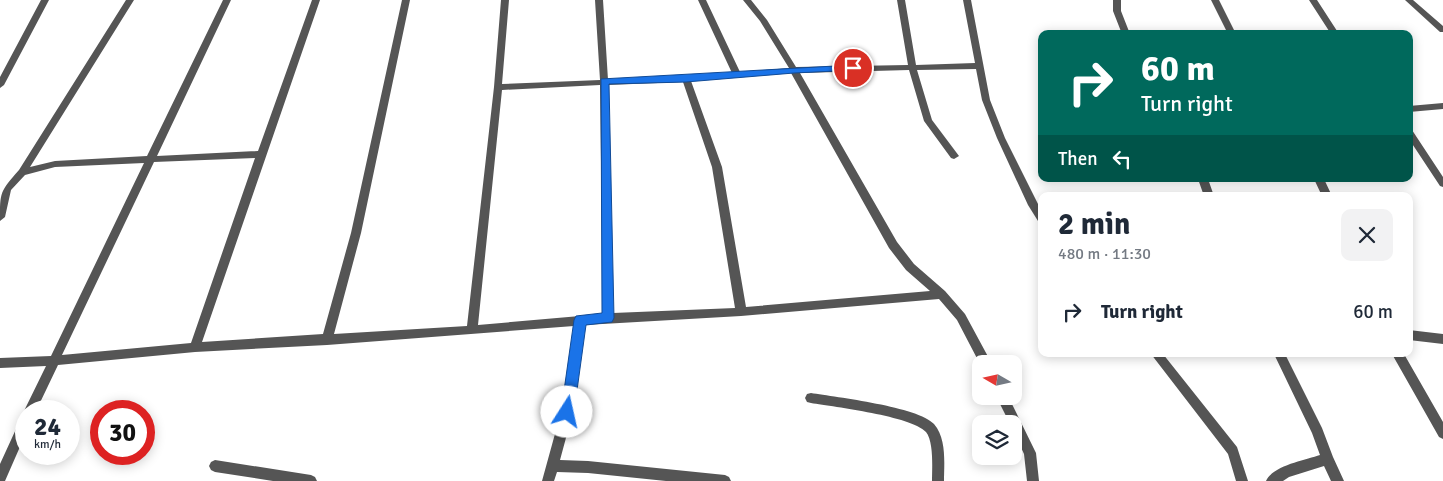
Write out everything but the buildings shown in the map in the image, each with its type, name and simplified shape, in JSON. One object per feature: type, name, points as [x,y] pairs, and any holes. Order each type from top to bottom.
[{"type":"street","points":[[0,85],[45,0]]},
{"type":"street","points":[[0,216],[4,190],[22,172],[130,0]]},
{"type":"street","points":[[35,400],[52,361],[152,160],[227,0]]},
{"type":"street","points":[[195,347],[316,0]]},
{"type":"street","points":[[327,340],[356,233],[381,109],[406,0]]},
{"type":"street","points":[[472,330],[498,87],[505,0]]},
{"type":"street","points":[[599,0],[604,81],[608,318]]},
{"type":"street","points":[[702,0],[737,75]]},
{"type":"street","points":[[747,0],[763,20],[794,70],[893,245],[910,266],[941,294],[961,316],[981,355]]},
{"type":"street","points":[[901,0],[912,66],[928,121],[954,156]]},
{"type":"street","points":[[966,0],[986,100],[1001,138],[1038,213]]},
{"type":"street","points":[[1117,0],[1117,11],[1124,30]]},
{"type":"street","points":[[1216,0],[1230,30]]},
{"type":"street","points":[[1313,0],[1332,30]]},
{"type":"street","points":[[1409,0],[1443,30]]},
{"type":"street","points":[[498,87],[686,79],[794,70],[978,66]]},
{"type":"street","points":[[686,79],[717,167],[741,312]]},
{"type":"street","points":[[1413,109],[1443,106]]},
{"type":"street","points":[[1413,138],[1443,184]]},
{"type":"street","points":[[22,172],[56,164],[261,154]]},
{"type":"street","points":[[0,363],[52,361],[195,347],[472,330],[608,318],[741,312],[941,294]]},
{"type":"street","points":[[548,481],[567,412],[580,320]]},
{"type":"street","points":[[1413,335],[1443,339]]},
{"type":"street","points":[[1158,357],[1233,451],[1242,481]]},
{"type":"street","points":[[1280,357],[1318,432],[1326,459],[1338,481]]},
{"type":"street","points":[[1400,357],[1443,433]]},
{"type":"street","points":[[811,398],[910,417],[929,428],[936,445],[938,481]]},
{"type":"street","points":[[1006,405],[1030,453],[1033,481]]},
{"type":"street","points":[[0,478],[15,445]]},
{"type":"street","points":[[1272,481],[1286,472],[1326,459]]},
{"type":"street","points":[[215,466],[311,481]]},
{"type":"street","points":[[553,466],[588,467],[725,481]]},
{"type":"route","points":[[567,412],[580,320],[608,318],[604,81],[686,79],[794,70],[853,68]]}]
